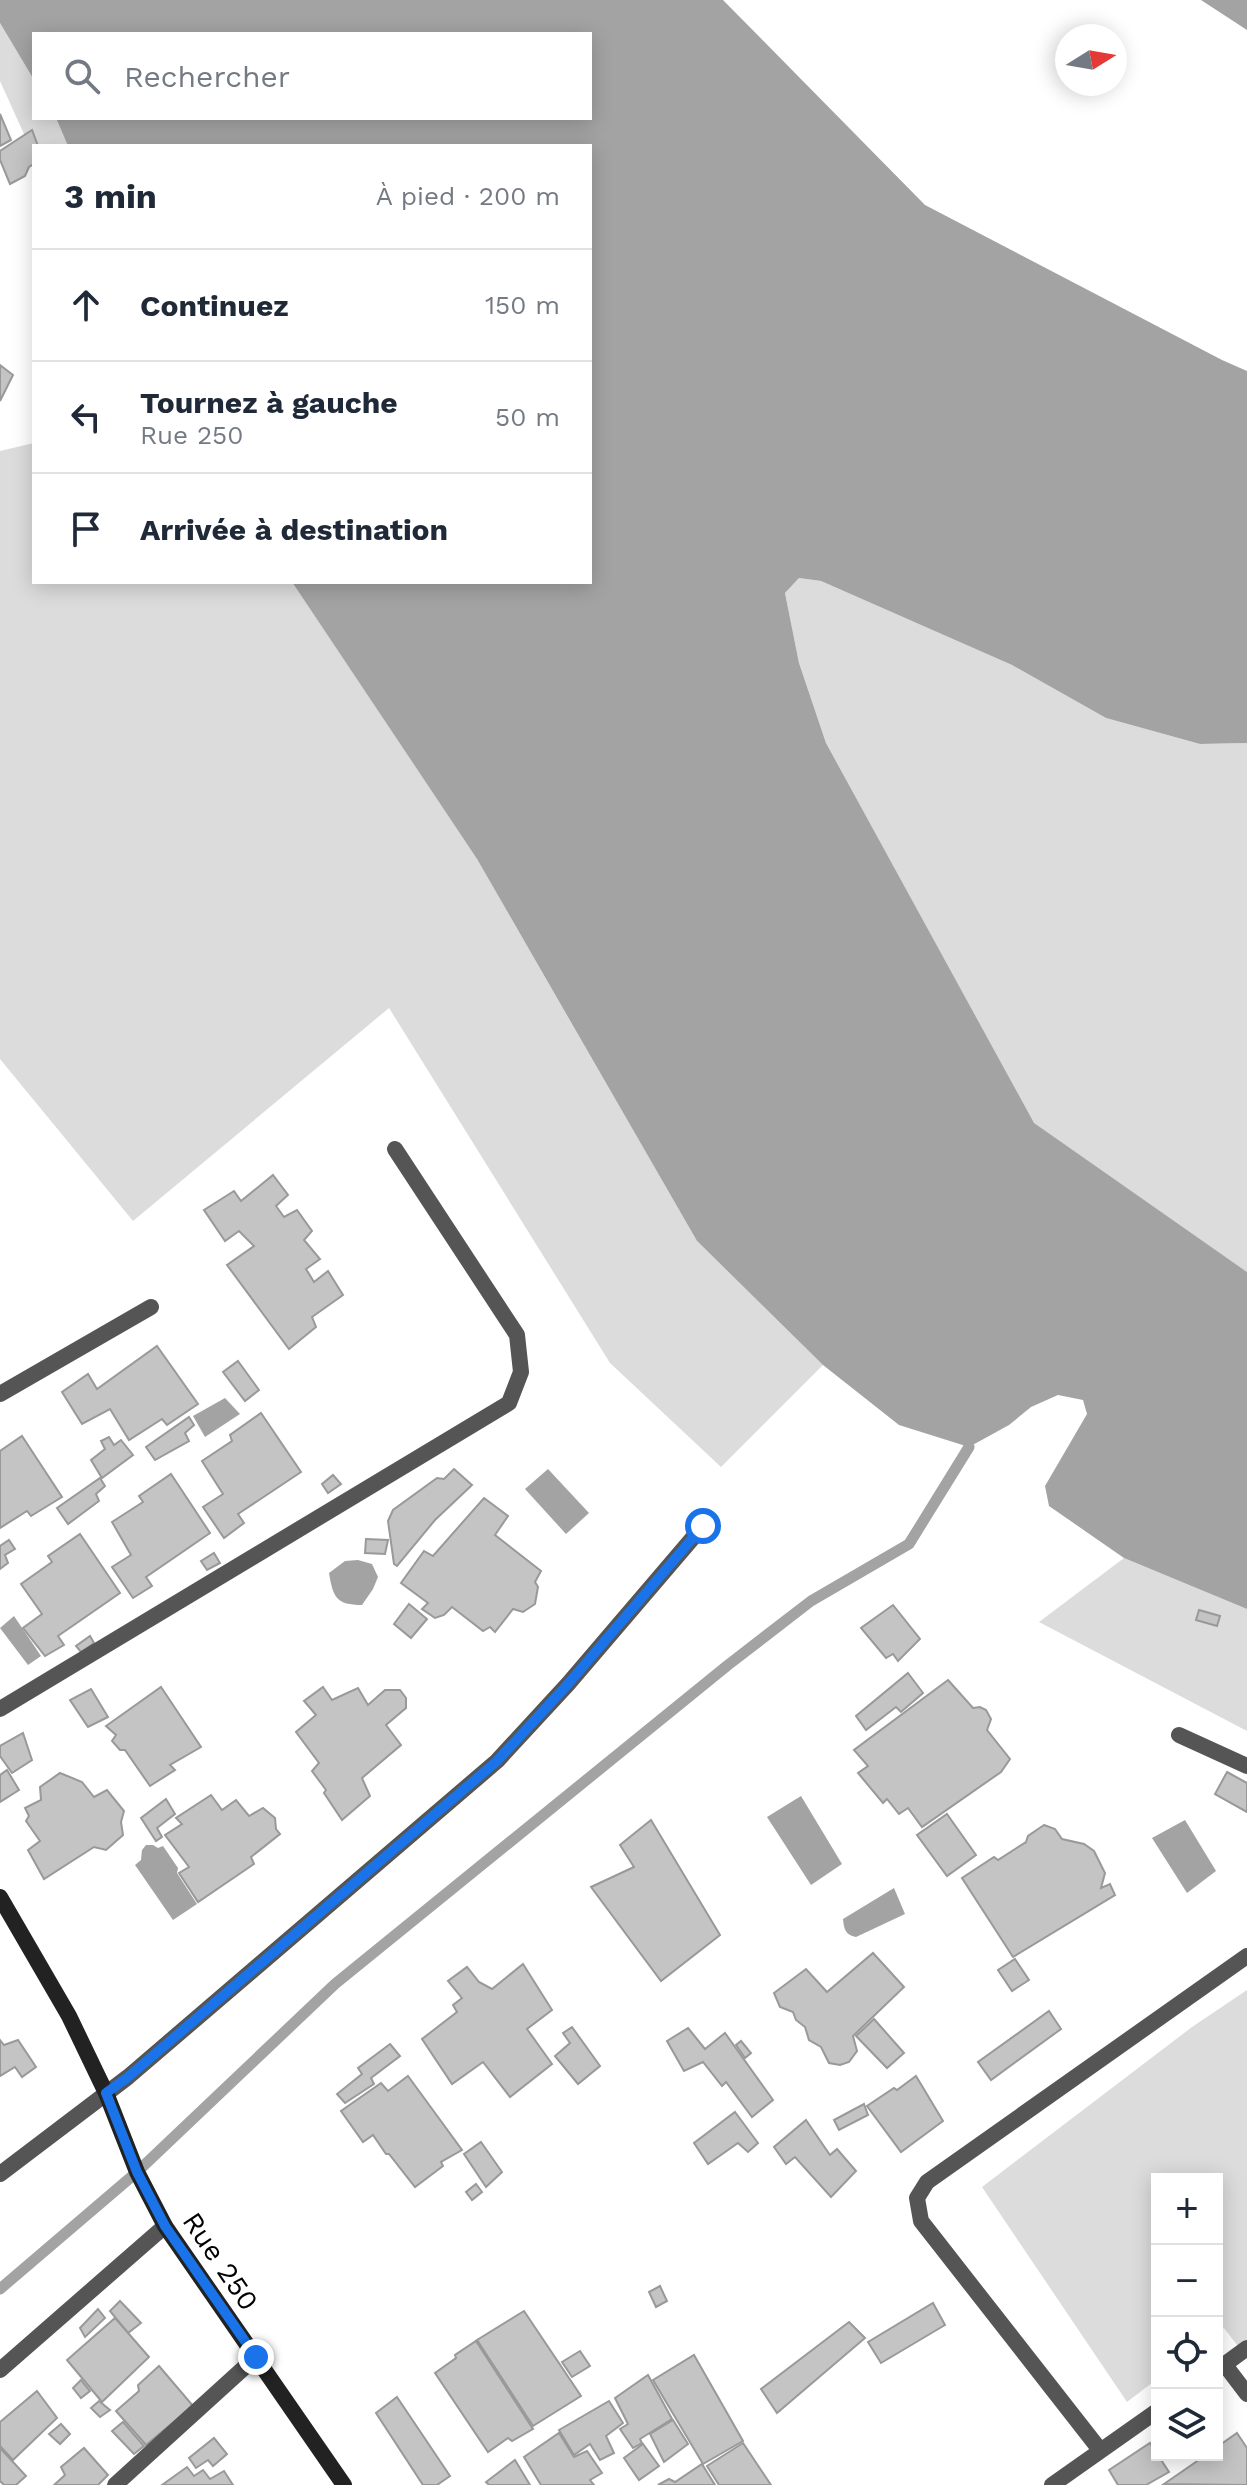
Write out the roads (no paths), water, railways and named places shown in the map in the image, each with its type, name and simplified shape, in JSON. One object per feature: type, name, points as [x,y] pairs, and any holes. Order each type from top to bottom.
[{"type":"street","points":[[0,1709],[509,1403],[521,1372],[517,1335],[395,1149]]},
{"type":"street","points":[[0,1394],[151,1307]]},
{"type":"street","points":[[0,2174],[128,2077],[497,1761],[568,1684],[703,1526]]},
{"type":"street","points":[[1179,1735],[1247,1766]]},
{"type":"street","name":"Rue 250","points":[[0,1897],[69,2016],[106,2093],[137,2172],[165,2226],[344,2485]]},
{"type":"street","points":[[1100,2450],[921,2221],[917,2198],[927,2182],[1247,1956]]},
{"type":"street","points":[[0,2370],[165,2226]]},
{"type":"street","points":[[1223,2366],[1247,2348]]},
{"type":"street","points":[[115,2485],[256,2357]]},
{"type":"street","points":[[1223,2369],[1247,2394]]},
{"type":"street","points":[[1052,2485],[1151,2415]]},
{"type":"waterway","points":[[0,2289],[137,2172],[335,1984],[811,1601],[909,1544],[969,1447]]}]
